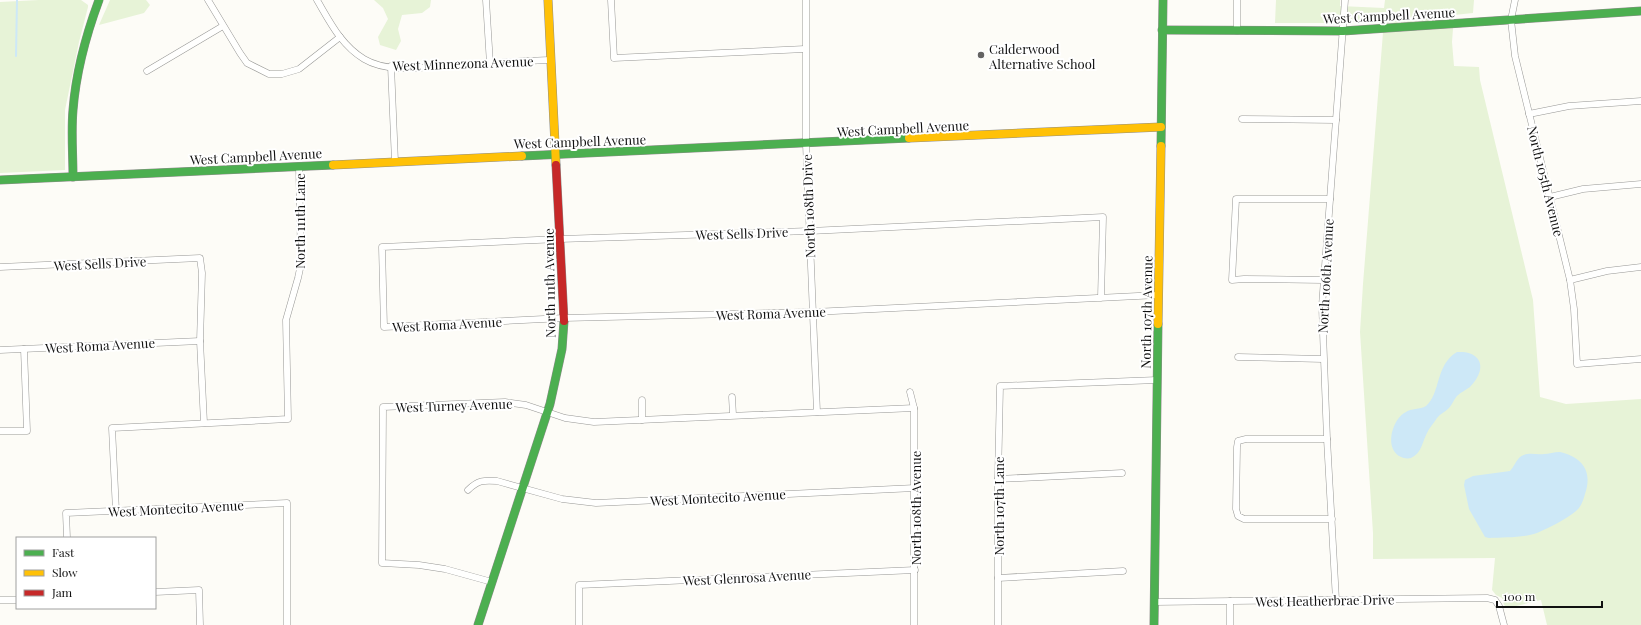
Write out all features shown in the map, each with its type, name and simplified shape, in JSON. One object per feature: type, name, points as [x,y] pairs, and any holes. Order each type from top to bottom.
[{"type":"street","points":[[73,177],[72,125],[76,83],[84,46],[98,0]]},
{"type":"street","points":[[208,0],[247,63],[270,74],[282,74],[299,69],[340,37],[317,0]]},
{"type":"street","points":[[486,0],[490,64]]},
{"type":"street","name":"North 111th Avenue","points":[[478,625],[548,412],[562,349],[564,318],[548,0]]},
{"type":"street","points":[[611,0],[614,58],[805,49]]},
{"type":"street","name":"North 108th Drive","points":[[806,0],[806,144],[817,412]]},
{"type":"street","name":"North 107th Avenue","points":[[1154,625],[1163,0]]},
{"type":"street","points":[[1237,0],[1237,31]]},
{"type":"street","name":"North 106th Avenue","points":[[1336,600],[1322,324],[1323,280],[1345,0]]},
{"type":"street","name":"North 105th Avenue","points":[[1515,0],[1512,20],[1515,56],[1570,280],[1574,309],[1577,364],[1641,359]]},
{"type":"street","name":"West Campbell Avenue","points":[[1162,30],[1343,31],[1641,10]]},
{"type":"street","points":[[147,71],[223,26]]},
{"type":"street","name":"West Minnezona Avenue","points":[[340,37],[348,47],[365,59],[404,68],[551,60]]},
{"type":"street","points":[[391,66],[395,162]]},
{"type":"street","points":[[1529,114],[1569,106],[1641,102]]},
{"type":"street","points":[[1242,119],[1336,120]]},
{"type":"street","name":"West Campbell Avenue","points":[[0,180],[1161,127]]},
{"type":"street","name":"North 111th Lane","points":[[204,423],[288,419],[286,320],[301,264],[299,166]]},
{"type":"street","points":[[1550,197],[1583,189],[1641,184]]},
{"type":"street","points":[[1323,280],[1232,280],[1236,199],[1330,199]]},
{"type":"street","name":"West Sells Drive","points":[[384,327],[382,247],[560,239],[810,231],[1103,217],[1101,298]]},
{"type":"street","name":"West Sells Drive","points":[[0,267],[200,258],[202,273],[200,341]]},
{"type":"street","points":[[1570,280],[1607,271],[1641,267]]},
{"type":"street","name":"West Roma Avenue","points":[[384,327],[564,318],[813,312],[1158,295]]},
{"type":"street","points":[[116,511],[112,428],[204,423],[200,341]]},
{"type":"street","name":"West Roma Avenue","points":[[0,350],[200,341]]},
{"type":"street","points":[[0,431],[27,431],[24,349]]},
{"type":"street","points":[[1238,357],[1323,359]]},
{"type":"street","name":"North 107th Lane","points":[[998,625],[998,479],[1000,386],[1157,380]]},
{"type":"street","name":"North 108th Avenue","points":[[910,392],[914,408],[914,625]]},
{"type":"street","points":[[732,397],[733,416]]},
{"type":"street","points":[[642,400],[642,420]]},
{"type":"street","name":"West Turney Avenue","points":[[492,582],[439,568],[419,565],[382,563],[383,408],[505,402],[526,405],[565,418],[594,422],[914,408]]},
{"type":"street","points":[[1327,438],[1246,439],[1238,441],[1236,493],[1238,516],[1244,518],[1332,519]]},
{"type":"street","points":[[998,479],[1122,473]]},
{"type":"street","name":"West Montecito Avenue","points":[[468,490],[476,483],[486,480],[572,501],[596,503],[915,488]]},
{"type":"street","name":"West Montecito Avenue","points":[[67,537],[66,513],[287,503],[287,625]]},
{"type":"street","name":"West Glenrosa Avenue","points":[[579,625],[579,584],[915,570]]},
{"type":"street","points":[[998,578],[1123,571]]},
{"type":"street","points":[[156,592],[199,590],[200,625]]},
{"type":"street","name":"West Heatherbrae Drive","points":[[1155,602],[1487,598],[1494,600],[1499,606],[1504,625]]},
{"type":"street","points":[[0,600],[16,600]]},
{"type":"street","points":[[1230,601],[1230,625]]},
{"type":"green space","points":[[81,0],[88,5],[65,110],[65,170],[0,173],[0,2]]},
{"type":"green space","points":[[110,0],[146,0],[150,5],[144,13],[99,25]]},
{"type":"green space","points":[[374,0],[431,0],[430,7],[422,13],[402,15],[398,29],[401,41],[396,50],[380,45],[378,37],[388,19],[383,8]]},
{"type":"green space","points":[[1276,0],[1340,0],[1340,6],[1384,8],[1385,0],[1474,0],[1473,13],[1454,15],[1452,42],[1454,66],[1479,67],[1480,80],[1533,300],[1540,397],[1566,404],[1641,399],[1641,625],[1547,625],[1541,600],[1508,608],[1504,605],[1502,598],[1496,595],[1492,590],[1495,558],[1373,559],[1373,533],[1360,332],[1384,20],[1331,23],[1275,23]]},
{"type":"water","points":[[1457,352],[1470,353],[1477,358],[1480,369],[1475,381],[1470,387],[1460,393],[1449,408],[1437,418],[1425,436],[1421,447],[1415,456],[1406,458],[1400,456],[1394,451],[1391,439],[1395,423],[1408,411],[1426,406],[1434,394],[1441,371],[1445,364]]},
{"type":"water","points":[[1560,452],[1574,457],[1584,466],[1588,478],[1587,486],[1579,508],[1565,519],[1537,533],[1513,537],[1485,537],[1469,509],[1464,485],[1465,480],[1473,476],[1510,471],[1519,458],[1525,455]]},
{"type":"waterway","points":[[16,56],[17,0]]},
{"type":"traffic: fast","points":[[73,177],[72,118],[76,82],[86,40],[99,0]]},
{"type":"traffic: fast","points":[[1161,146],[1163,0]]},
{"type":"traffic: fast","points":[[1162,30],[1343,31],[1641,11]]},
{"type":"traffic: fast","points":[[522,156],[909,138]]},
{"type":"traffic: fast","points":[[0,180],[333,165]]},
{"type":"traffic: fast","points":[[478,625],[550,404],[562,349],[564,321]]},
{"type":"traffic: fast","points":[[1154,625],[1158,324]]},
{"type":"traffic: slow","points":[[548,0],[556,165]]},
{"type":"traffic: slow","points":[[909,138],[1161,127]]},
{"type":"traffic: slow","points":[[1158,324],[1161,146]]},
{"type":"traffic: slow","points":[[333,165],[522,156]]},
{"type":"traffic: jam","points":[[556,165],[564,321]]},
{"type":"place","name":"Calderwood Alternative School","points":[[981,55]]}]
